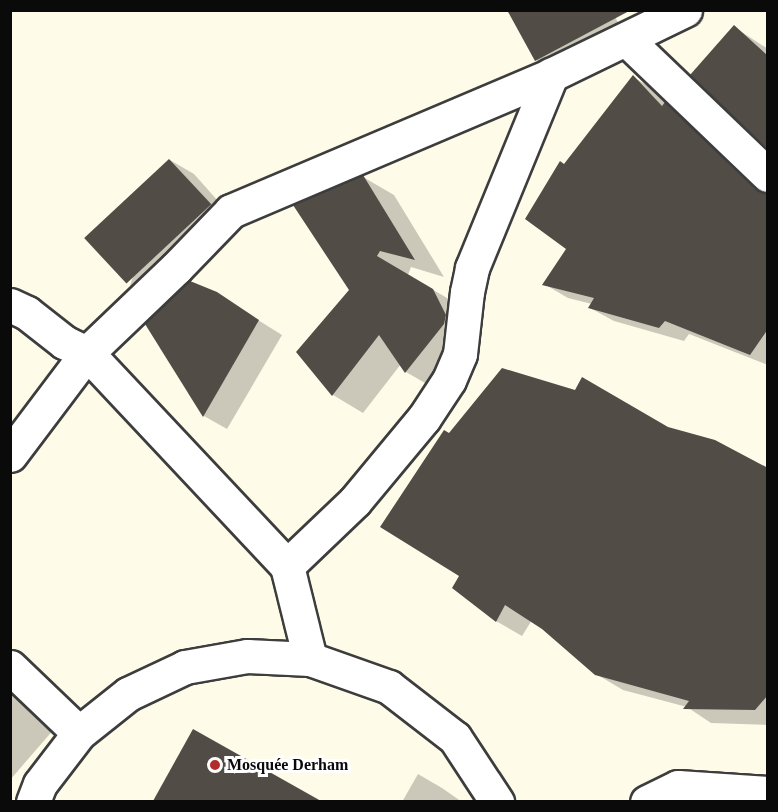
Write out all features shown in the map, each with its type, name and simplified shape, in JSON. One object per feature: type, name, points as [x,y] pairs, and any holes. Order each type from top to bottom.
[{"type":"street","points":[[10,455],[87,353],[176,268],[231,211],[551,75],[685,10]]},
{"type":"street","points":[[627,40],[768,174]]},
{"type":"street","points":[[287,566],[355,501],[424,417],[450,380],[460,354],[472,268],[551,75]]},
{"type":"street","points":[[10,305],[27,313],[64,342],[87,353],[287,566],[310,659]]},
{"type":"street","points":[[33,801],[40,784],[79,733],[128,694],[185,667],[247,656],[310,659],[389,687],[455,738],[497,801]]},
{"type":"street","points":[[10,667],[79,733]]},
{"type":"street","points":[[647,801],[678,787],[768,793]]},
{"type":"building","points":[[507,10],[631,10],[535,61]]},
{"type":"building","points":[[734,25],[768,56],[768,149],[690,75]]},
{"type":"building","points":[[633,75],[662,106],[665,102],[755,189],[768,193],[768,329],[750,355],[665,321],[659,328],[588,308],[594,298],[542,285],[566,249],[525,219],[560,161],[564,164]]},
{"type":"building","points":[[169,159],[211,204],[126,283],[84,238]]},
{"type":"building","points":[[363,175],[415,260],[380,251],[377,256],[433,289],[446,315],[444,324],[405,373],[379,335],[332,396],[296,352],[349,290],[293,205]]},
{"type":"building","points":[[190,281],[217,292],[259,320],[203,417],[145,324]]},
{"type":"building","points":[[502,368],[575,390],[582,377],[668,427],[715,440],[768,468],[768,695],[755,710],[683,709],[689,701],[595,675],[542,629],[505,605],[496,622],[452,588],[459,576],[380,527],[444,430],[449,433]]},
{"type":"building","name":"Mosquée Derham","points":[[193,729],[321,801],[153,801]]},
{"type":"place","name":"Mosquée Derham","points":[[215,765]]}]
